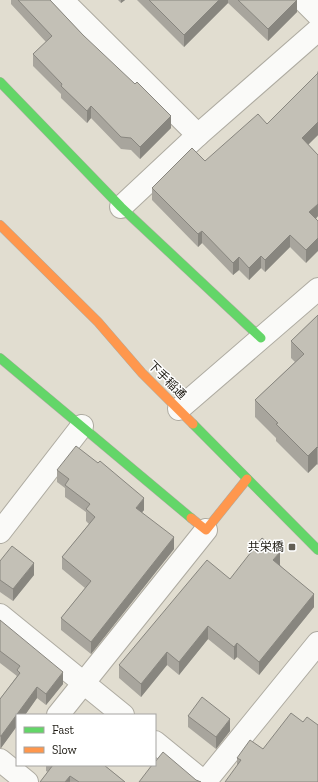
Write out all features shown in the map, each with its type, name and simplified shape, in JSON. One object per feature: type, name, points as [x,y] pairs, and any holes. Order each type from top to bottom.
[{"type":"street","points":[[62,0],[198,135]]},
{"type":"street","points":[[303,0],[318,15]]},
{"type":"street","points":[[121,207],[198,135],[318,30]]},
{"type":"street","points":[[0,82],[121,207],[261,338]]},
{"type":"street","name":"下手稲通","points":[[0,225],[98,322],[142,373],[318,550]]},
{"type":"street","points":[[179,409],[318,289]]},
{"type":"street","points":[[0,358],[206,530]]},
{"type":"street","points":[[0,532],[82,426]]},
{"type":"street","points":[[59,714],[247,479]]},
{"type":"street","points":[[0,615],[121,714]]},
{"type":"street","points":[[156,743],[205,782],[318,644]]},
{"type":"building","points":[[18,0],[50,0],[83,35],[135,84],[137,82],[171,116],[140,147],[131,138],[121,137],[91,106],[87,111],[61,86],[62,84],[33,54],[52,36]]},
{"type":"building","points":[[149,0],[219,0],[184,35]]},
{"type":"building","points":[[238,0],[297,0],[268,29]]},
{"type":"building","points":[[318,73],[318,122],[302,138],[318,155],[318,204],[309,212],[318,221],[318,238],[306,250],[290,235],[265,260],[261,256],[249,268],[239,257],[233,263],[202,231],[198,234],[152,188],[192,148],[205,161],[258,114],[267,124]]},
{"type":"building","points":[[318,315],[318,448],[317,447],[308,456],[276,424],[278,423],[255,400],[304,354],[291,341]]},
{"type":"building","points":[[76,446],[98,463],[100,461],[144,498],[136,508],[174,537],[91,642],[61,618],[91,581],[62,557],[95,517],[86,509],[90,504],[65,485],[69,479],[57,470]]},
{"type":"building","points":[[262,538],[280,552],[273,560],[314,594],[259,662],[237,643],[234,647],[208,626],[179,662],[167,652],[141,684],[119,665],[207,560],[230,579]]},
{"type":"building","points":[[12,546],[34,563],[13,589],[0,580],[0,561]]},
{"type":"building","points":[[0,620],[63,672],[46,694],[37,687],[1,736],[0,699],[20,673],[17,670],[20,666],[0,651]]},
{"type":"building","points":[[202,697],[230,719],[216,737],[188,716]]},
{"type":"building","points":[[291,713],[303,722],[307,717],[318,725],[318,782],[225,782],[241,760],[237,758],[250,740],[263,749]]},
{"type":"building","points":[[163,752],[196,780],[201,782],[139,782],[151,766],[156,766],[156,761]]},
{"type":"building","points":[[52,766],[105,766],[125,782],[79,782],[70,776],[65,782],[40,782]]},
{"type":"traffic: fast","points":[[0,82],[121,207],[261,338]]},
{"type":"traffic: fast","points":[[0,358],[191,518]]},
{"type":"traffic: fast","points":[[193,424],[318,550]]},
{"type":"traffic: slow","points":[[0,225],[98,322],[142,373],[193,424]]},
{"type":"traffic: slow","points":[[191,518],[206,530],[247,479]]},
{"type":"place","name":"共栄橋","points":[[292,547]]}]
